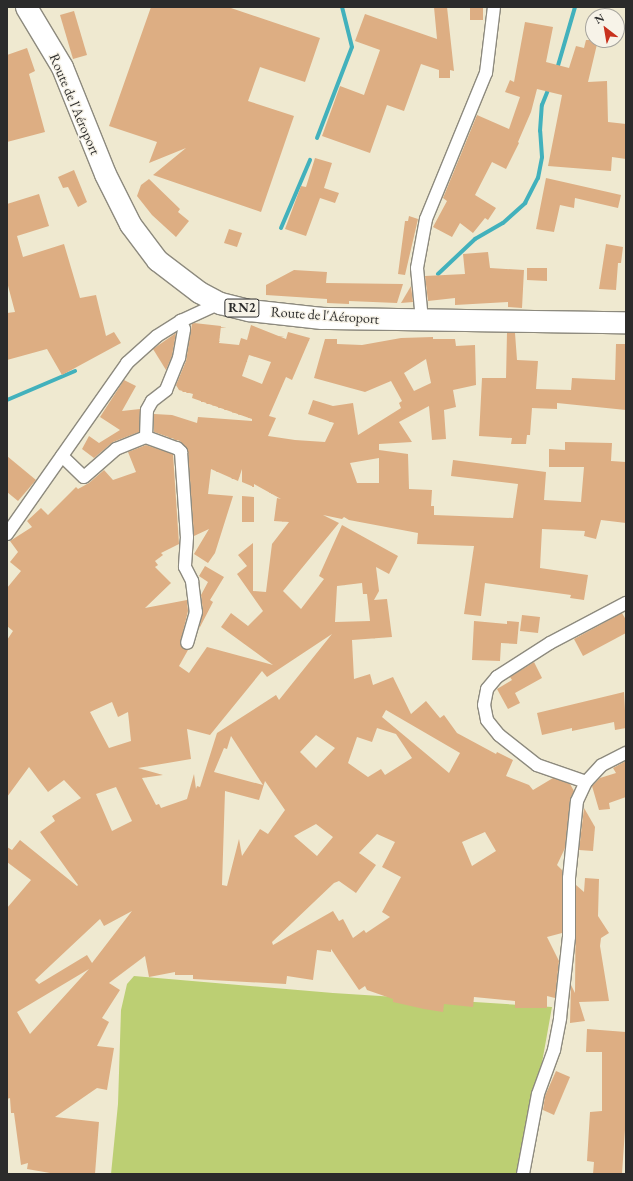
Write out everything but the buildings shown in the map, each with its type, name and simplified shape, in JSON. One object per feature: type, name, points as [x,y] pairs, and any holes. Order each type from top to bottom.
[{"type":"highway","name":"Route de l'Aéroport","points":[[26,7],[62,67],[105,174],[130,224],[157,260],[181,281],[220,303],[249,310],[322,318],[626,322]]},
{"type":"street","points":[[422,320],[418,268],[426,219],[486,73],[494,7]]},
{"type":"street","points":[[7,534],[127,363],[157,336],[181,321],[220,303]]},
{"type":"street","points":[[146,437],[147,410],[152,401],[166,390],[179,358],[184,329],[181,321]]},
{"type":"street","points":[[62,456],[84,477],[116,449],[146,437],[177,448],[181,452],[186,537],[185,567],[192,581],[196,612],[187,643]]},
{"type":"street","points":[[586,782],[537,765],[499,735],[487,720],[484,705],[487,690],[497,677],[550,643],[626,603]]},
{"type":"street","points":[[524,1174],[538,1094],[554,1050],[560,1018],[569,936],[569,878],[577,801],[586,782],[609,759],[626,753]]},
{"type":"green space","points":[[134,976],[333,993],[552,1007],[522,1174],[111,1174],[118,1104],[121,1010],[127,984]]},
{"type":"waterway","points":[[317,138],[352,47],[342,7]]},
{"type":"waterway","points":[[557,69],[575,7]]},
{"type":"waterway","points":[[438,274],[475,239],[503,223],[525,203],[538,178],[542,157],[540,131],[542,105],[549,88]]},
{"type":"waterway","points":[[281,228],[310,160]]},
{"type":"waterway","points":[[7,400],[75,371]]}]
